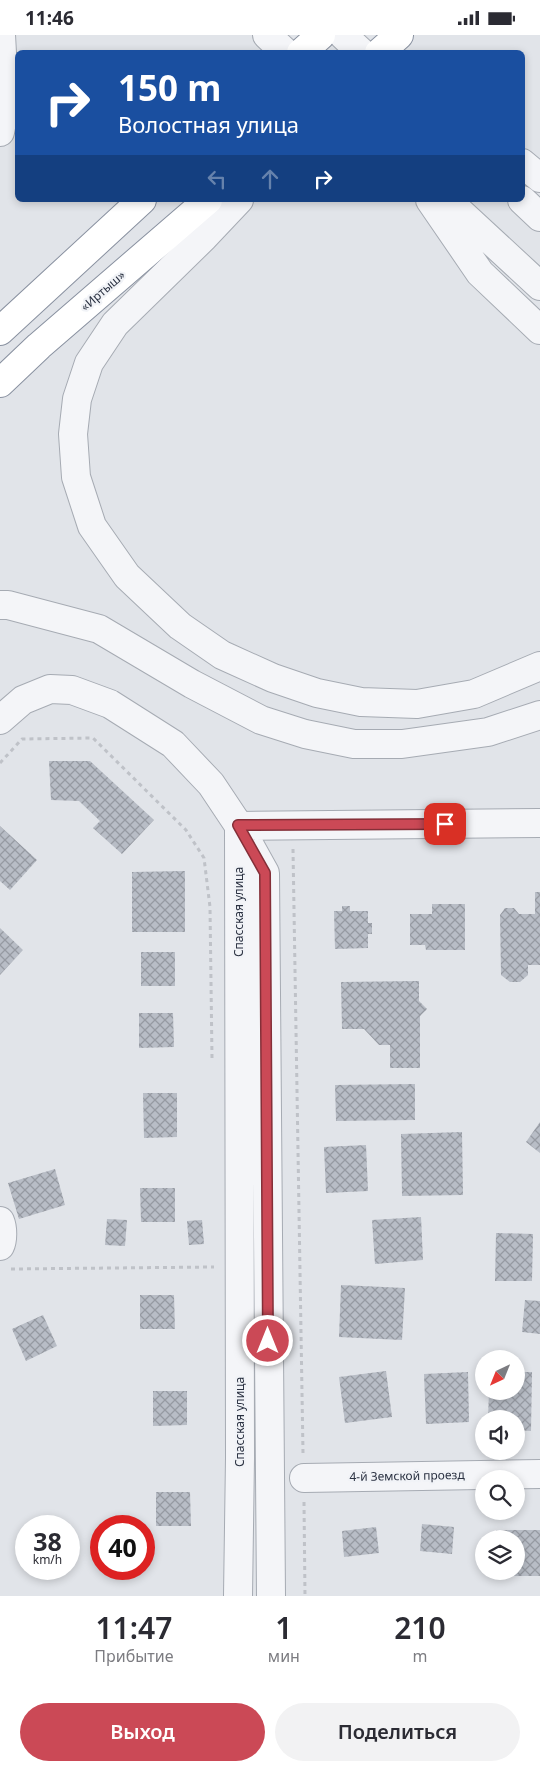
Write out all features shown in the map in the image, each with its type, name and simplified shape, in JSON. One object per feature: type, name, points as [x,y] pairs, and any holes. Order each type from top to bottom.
[{"type":"highway","points":[[304,50],[321,35]]},
{"type":"highway","points":[[382,50],[399,35]]},
{"type":"highway","points":[[0,331],[140,202]]},
{"type":"highway","name":"«Иртыш»","points":[[0,383],[39,346],[206,202]]},
{"type":"street","points":[[0,132],[5,107],[1,35]]},
{"type":"street","points":[[267,35],[283,50]]},
{"type":"street","points":[[303,50],[311,35]]},
{"type":"street","points":[[342,35],[359,50]]},
{"type":"street","points":[[525,165],[540,177]]},
{"type":"street","points":[[237,202],[115,324],[89,363],[77,399],[73,434],[76,477],[92,526],[127,576],[180,625],[222,655],[273,678],[317,693],[361,702],[417,704],[474,695],[540,666]]},
{"type":"street","points":[[431,202],[480,273],[540,330]]},
{"type":"street","points":[[449,202],[540,286]]},
{"type":"street","points":[[524,202],[540,217]]},
{"type":"street","points":[[0,605],[8,605],[99,629],[200,689],[261,719],[305,734],[354,744],[402,744],[488,732],[540,715]]},
{"type":"street","points":[[0,720],[23,699],[50,689],[72,690],[110,704],[173,744],[211,784],[238,825],[540,823]]},
{"type":"street","name":"Спасская улица","points":[[238,825],[240,1458],[238,1596]]},
{"type":"street","name":"Спасская улица","points":[[238,825],[265,873],[271,1596]]},
{"type":"street","points":[[0,1221],[2,1225],[3,1257]]},
{"type":"street","name":"4-й Земской проезд","points":[[304,1478],[540,1474]]},
{"type":"path","points":[[0,763],[22,739],[93,738],[186,830],[204,859],[210,907],[212,1063]]},
{"type":"path","points":[[292,825],[305,1596]]},
{"type":"path","points":[[3,1257],[13,1270],[215,1267],[215,1277]]},
{"type":"building","points":[[49,761],[90,761],[154,820],[122,854],[93,828],[100,821],[79,801],[51,800]]},
{"type":"building","points":[[0,826],[37,860],[10,890],[0,881]]},
{"type":"building","points":[[185,871],[185,932],[132,932],[132,872]]},
{"type":"building","points":[[535,892],[540,892],[540,965],[528,965],[528,975],[520,982],[510,982],[501,975],[500,915],[505,908],[514,908],[519,914],[535,914]]},
{"type":"building","points":[[432,904],[465,904],[465,950],[426,950],[425,945],[410,945],[410,914],[432,914]]},
{"type":"building","points":[[342,906],[350,906],[350,911],[368,911],[368,923],[372,923],[372,934],[368,934],[368,948],[335,949],[334,911],[342,911]]},
{"type":"building","points":[[0,928],[23,950],[0,975]]},
{"type":"building","points":[[141,952],[175,952],[175,986],[141,986]]},
{"type":"building","points":[[419,981],[419,1001],[427,1009],[420,1016],[420,1068],[390,1068],[390,1045],[379,1045],[364,1029],[342,1029],[341,982]]},
{"type":"building","points":[[139,1013],[173,1013],[174,1047],[139,1048]]},
{"type":"building","points":[[415,1084],[415,1120],[336,1121],[335,1085]]},
{"type":"building","points":[[143,1093],[177,1093],[177,1137],[144,1138]]},
{"type":"building","points":[[540,1122],[540,1153],[526,1142]]},
{"type":"building","points":[[462,1132],[463,1195],[402,1196],[401,1134]]},
{"type":"building","points":[[366,1145],[368,1191],[326,1193],[324,1147]]},
{"type":"building","points":[[55,1169],[65,1205],[19,1219],[8,1183]]},
{"type":"building","points":[[140,1188],[175,1188],[175,1222],[141,1222]]},
{"type":"building","points":[[421,1217],[423,1260],[375,1264],[372,1220]]},
{"type":"building","points":[[107,1219],[127,1220],[125,1246],[105,1245]]},
{"type":"building","points":[[202,1220],[204,1244],[189,1245],[187,1221]]},
{"type":"building","points":[[496,1233],[533,1234],[532,1281],[495,1281]]},
{"type":"building","points":[[341,1285],[405,1288],[402,1340],[339,1337]]},
{"type":"building","points":[[140,1295],[174,1295],[175,1329],[140,1329]]},
{"type":"building","points":[[525,1300],[540,1301],[540,1334],[522,1332]]},
{"type":"building","points":[[43,1315],[57,1346],[26,1361],[12,1329]]},
{"type":"building","points":[[386,1371],[392,1417],[345,1423],[339,1377]]},
{"type":"building","points":[[468,1372],[469,1422],[426,1424],[424,1374]]},
{"type":"building","points":[[525,1372],[532,1372],[531,1431],[525,1431],[525,1410],[488,1410],[489,1400],[525,1400]]},
{"type":"building","points":[[153,1391],[187,1391],[187,1425],[153,1426]]},
{"type":"building","points":[[156,1492],[190,1492],[191,1526],[156,1526]]},
{"type":"building","points":[[422,1524],[454,1527],[452,1554],[420,1551]]},
{"type":"building","points":[[376,1527],[379,1553],[344,1557],[342,1531]]},
{"type":"building","points":[[525,1530],[540,1530],[540,1576],[525,1576]]},
{"type":"route","points":[[268,1341],[265,873],[238,825],[445,824]]}]
